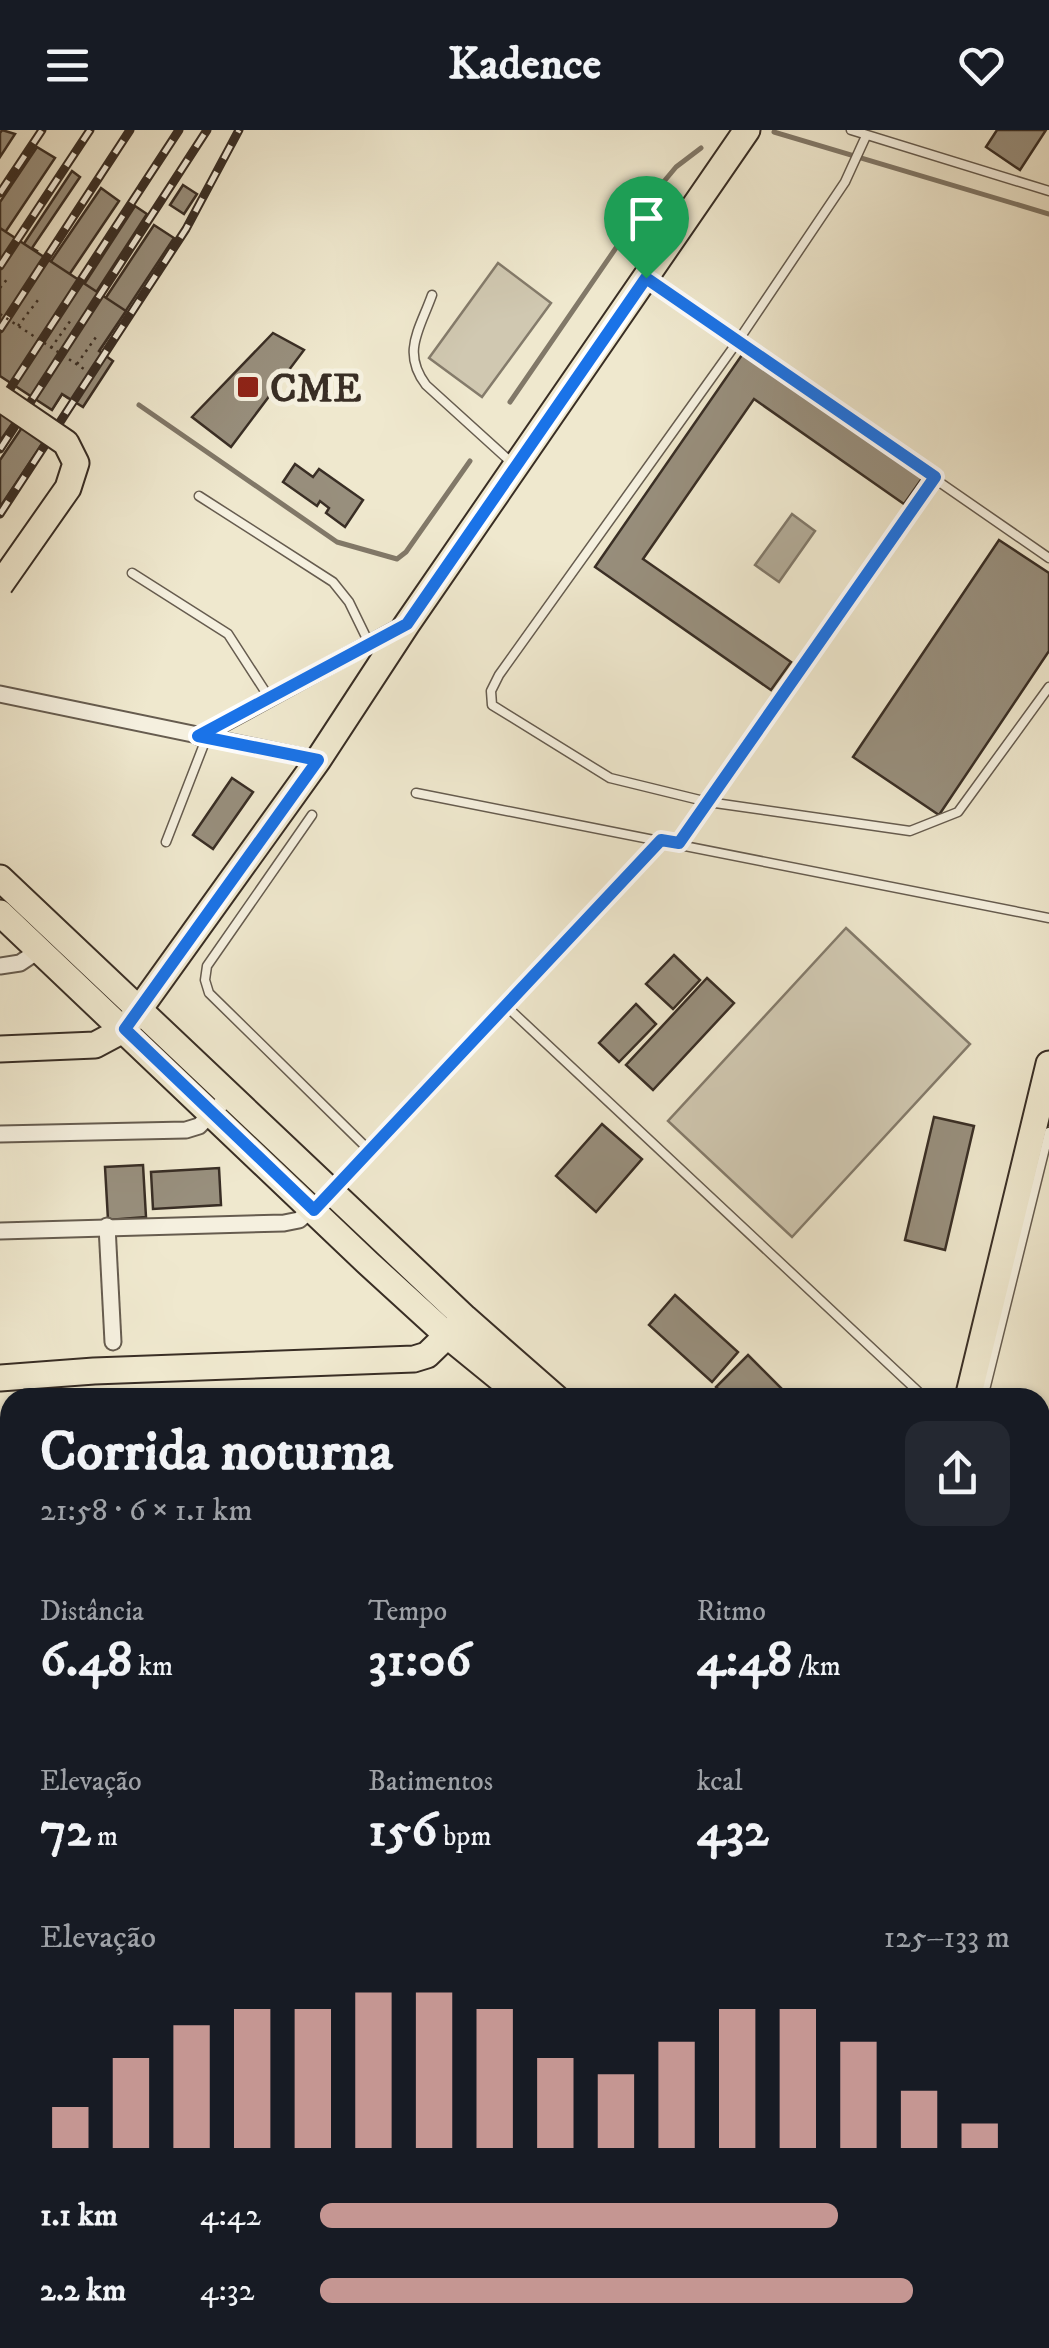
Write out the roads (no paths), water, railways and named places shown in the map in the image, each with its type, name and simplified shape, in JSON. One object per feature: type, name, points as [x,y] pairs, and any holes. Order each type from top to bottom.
[{"type":"main road","points":[[0,1049],[95,1045],[133,1019],[318,760],[747,130]]},
{"type":"main road","points":[[0,398],[66,442],[76,468],[68,488],[0,585]]},
{"type":"main road","points":[[0,878],[133,1019],[213,1114],[314,1210],[457,1327],[542,1388]]},
{"type":"main road","points":[[0,913],[38,951],[230,1094],[332,1190],[515,1388]]},
{"type":"main road","points":[[970,1388],[1049,1064]]},
{"type":"main road","points":[[0,1378],[94,1370],[414,1359],[426,1355],[457,1327]]},
{"type":"street","points":[[202,737],[407,624]]},
{"type":"street","points":[[0,694],[318,760]]},
{"type":"street","points":[[0,966],[20,963],[38,951]]},
{"type":"street","points":[[0,1134],[186,1130],[199,1126],[230,1094]]},
{"type":"street","points":[[0,1232],[284,1224],[314,1210],[332,1190]]},
{"type":"street","points":[[107,1226],[113,1342]]},
{"type":"lane","points":[[851,130],[1049,191]]},
{"type":"lane","points":[[866,136],[850,172],[738,342],[491,690],[492,705],[610,778],[708,802],[910,831],[958,812],[1049,687]]},
{"type":"lane","points":[[646,278],[1049,558]]},
{"type":"lane","points":[[432,294],[411,352],[414,370],[517,467]]},
{"type":"lane","points":[[679,843],[935,477]]},
{"type":"lane","points":[[199,496],[333,582],[349,602],[369,643]]},
{"type":"lane","points":[[132,574],[228,634],[270,699]]},
{"type":"lane","points":[[166,842],[202,737]]},
{"type":"lane","points":[[416,793],[1049,918]]},
{"type":"lane","points":[[312,815],[207,966],[205,980],[210,993],[368,1149]]},
{"type":"lane","points":[[332,1190],[661,840]]},
{"type":"lane","points":[[505,1006],[914,1388]]},
{"type":"lane","points":[[985,1388],[1049,1132]]},
{"type":"waterway","points":[[774,132],[1049,214]]},
{"type":"waterway","points":[[510,402],[651,197],[676,167],[701,148]]},
{"type":"waterway","points":[[139,405],[337,542],[397,559],[406,552],[470,461]]},
{"type":"railway","points":[[0,193],[42,130]]},
{"type":"railway","points":[[0,266],[90,130]]},
{"type":"railway","points":[[0,329],[130,130]]},
{"type":"railway","points":[[0,404],[179,130]]},
{"type":"railway","points":[[0,449],[207,130]]},
{"type":"railway","points":[[0,514],[186,229],[239,130]]},
{"type":"place","name":"CME","points":[[248,387]]}]
